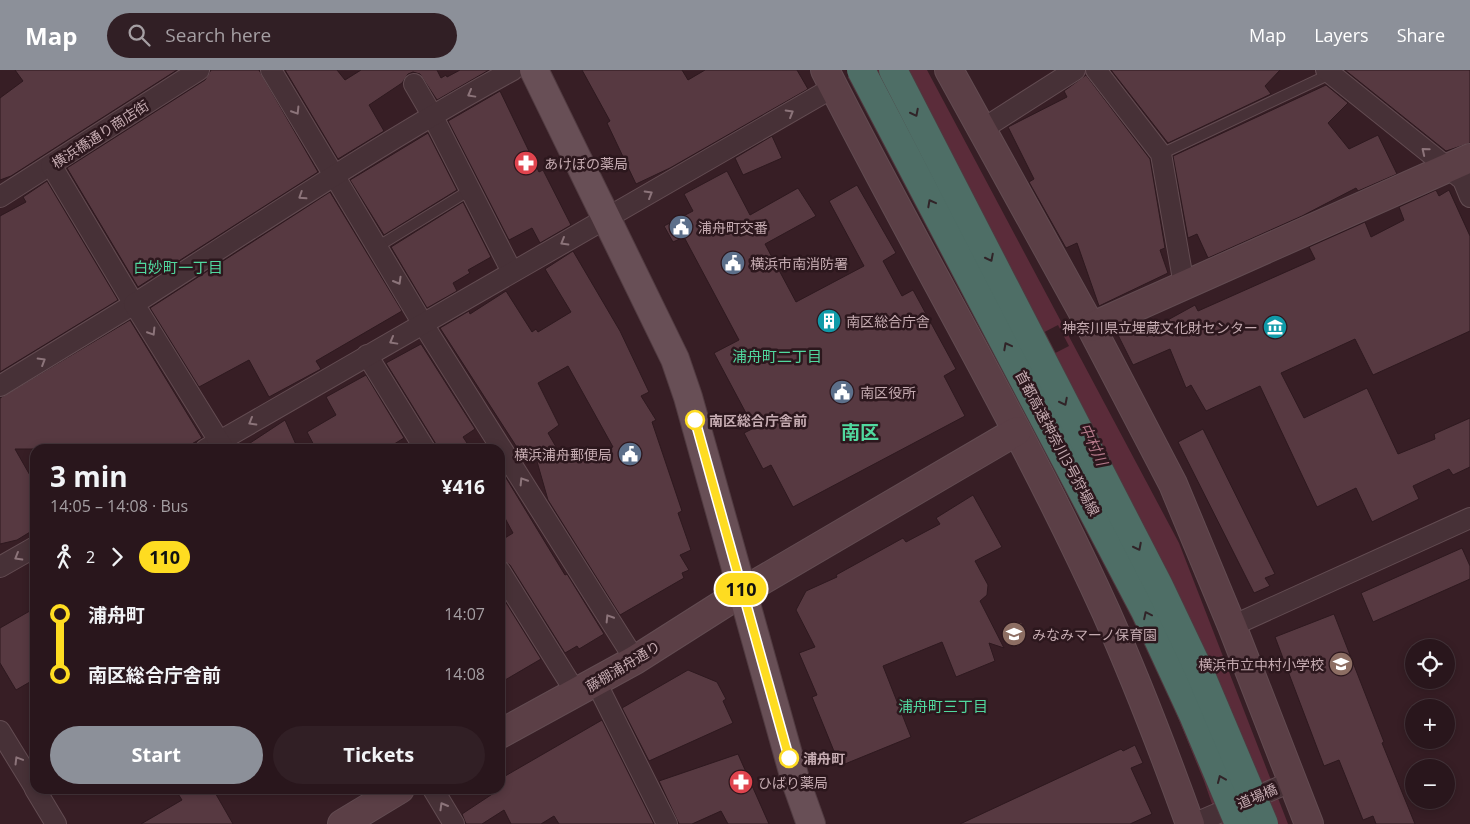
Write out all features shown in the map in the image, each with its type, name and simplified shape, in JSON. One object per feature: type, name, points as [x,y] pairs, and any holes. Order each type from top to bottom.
[{"type":"highway","name":"首都高速神奈川3号狩場線","points":[[861,70],[1145,612],[1194,717],[1239,824]]},
{"type":"highway","name":"首都高速神奈川3号狩場線","points":[[893,70],[1163,595],[1202,676],[1264,824]]},
{"type":"main road","points":[[534,70],[675,359],[688,397],[795,778],[811,824]]},
{"type":"street","name":"横浜橋通り商店街","points":[[0,197],[199,70]]},
{"type":"street","points":[[271,70],[335,174],[423,324],[499,444]]},
{"type":"street","points":[[0,386],[134,304],[335,174],[432,115],[513,70]]},
{"type":"street","points":[[949,70],[980,130],[1091,327],[1173,484],[1232,626],[1309,824]]},
{"type":"street","points":[[980,130],[1075,70]]},
{"type":"street","points":[[1096,70],[1161,154],[1184,285]]},
{"type":"street","points":[[1328,72],[1463,180],[1470,197]]},
{"type":"street","points":[[219,444],[367,355],[606,218],[830,79],[1017,431],[1106,612],[1158,735],[1191,824]]},
{"type":"street","points":[[414,84],[432,115],[512,272]]},
{"type":"street","points":[[1091,327],[1445,167],[1470,158]]},
{"type":"street","points":[[51,165],[215,444]]},
{"type":"street","points":[[367,355],[422,444]]},
{"type":"street","name":"藤棚浦舟通り","points":[[505,731],[635,660],[742,592],[1017,431]]},
{"type":"street","points":[[505,454],[635,660]]},
{"type":"street","points":[[1232,626],[1470,518]]},
{"type":"street","points":[[0,567],[30,550]]},
{"type":"street","points":[[505,577],[586,687],[667,824]]},
{"type":"street","points":[[0,731],[30,781]]},
{"type":"street","name":"道場橋","points":[[1191,824],[1293,781]]},
{"type":"street","points":[[38,794],[56,824]]},
{"type":"street","points":[[342,824],[392,794]]},
{"type":"street","points":[[436,794],[454,824]]},
{"type":"lane","points":[[1161,154],[1328,72]]},
{"type":"lane","points":[[378,246],[470,190]]},
{"type":"water","name":"中村川","points":[[857,70],[927,70],[1179,543],[1288,824],[1219,824],[1204,781],[1114,562]]},
{"type":"pier","points":[[1058,325],[1069,346],[1014,374],[1002,354]]},
{"type":"building","points":[[15,70],[177,70],[11,176],[0,180],[0,98],[23,81]]},
{"type":"building","points":[[211,70],[259,70],[318,172],[138,287],[67,168],[205,80]]},
{"type":"building","points":[[285,70],[337,70],[345,80],[361,70],[437,70],[441,78],[460,70],[489,70],[437,100],[420,74],[413,72],[408,74],[402,83],[369,105],[384,131],[338,159]]},
{"type":"building","points":[[582,70],[682,70],[688,80],[705,70],[797,70],[808,89],[670,168],[636,184],[607,123],[610,121]]},
{"type":"building","points":[[1111,70],[1280,70],[1265,86],[1271,94],[1168,143]]},
{"type":"building","points":[[1345,70],[1470,70],[1470,143],[1446,151]]},
{"type":"building","points":[[1086,75],[1150,159],[1165,248],[1160,250],[1168,273],[1099,306],[1077,243],[1066,248],[1029,182],[1034,179],[1008,127],[1067,97],[1064,91]]},
{"type":"building","points":[[1326,85],[1348,103],[1328,123],[1349,149],[1378,135],[1397,174],[1358,191],[1356,188],[1302,216],[1208,258],[1197,234],[1188,238],[1173,156]]},
{"type":"building","points":[[500,91],[539,172],[543,170],[571,225],[540,243],[532,228],[509,240],[448,121]]},
{"type":"building","points":[[428,133],[457,190],[384,235],[350,180]]},
{"type":"building","points":[[772,136],[782,158],[743,175],[735,158]]},
{"type":"building","name":"南区総合庁舎","points":[[727,171],[750,215],[798,188],[816,216],[765,244],[796,302],[864,266],[829,201],[857,185],[896,253],[883,261],[902,296],[913,290],[956,369],[944,376],[965,416],[793,507],[771,465],[763,469],[744,433],[754,428],[714,353],[739,340],[684,237],[673,242],[664,226],[693,211],[684,194]]},
{"type":"building","points":[[47,181],[118,300],[0,372],[0,216],[26,202],[23,197]]},
{"type":"building","points":[[1436,190],[1439,196],[1449,190],[1470,236],[1470,331],[1373,375],[1355,339],[1281,373],[1304,418],[1367,388],[1398,454],[1435,439],[1434,434],[1470,418],[1470,467],[1453,475],[1449,469],[1413,486],[1419,499],[1372,522],[1356,488],[1317,507],[1260,386],[1206,411],[1191,385],[1186,388],[1170,349],[1133,365],[1118,335],[1151,318],[1155,327],[1195,305],[1198,311],[1315,259],[1309,247],[1365,222],[1371,237],[1404,220],[1399,207]]},
{"type":"building","points":[[330,192],[402,311],[316,361],[321,369],[269,397],[249,360],[199,387],[150,308]]},
{"type":"building","points":[[463,202],[491,257],[468,270],[470,273],[453,283],[457,291],[427,308],[391,247]]},
{"type":"building","points":[[573,251],[620,331],[649,392],[641,396],[656,420],[652,422],[682,511],[678,513],[691,550],[680,555],[689,570],[682,573],[684,578],[620,615],[548,500],[536,458],[551,449],[518,449],[440,328],[469,311],[470,314],[506,291],[532,332],[536,329],[538,332],[571,312],[545,269]],"holes":[[[568,366],[613,447],[564,461],[548,433],[559,425],[538,383]]]},
{"type":"building","points":[[130,320],[202,438],[192,444],[30,444],[30,449],[15,449],[30,475],[30,532],[17,540],[0,544],[0,398]]},
{"type":"building","points":[[421,344],[475,429],[463,437],[468,444],[436,444],[386,363]]},
{"type":"building","points":[[366,375],[404,438],[394,444],[313,444],[307,432],[336,415],[326,397]]},
{"type":"building","points":[[285,420],[296,444],[249,444]]},
{"type":"building","points":[[1203,429],[1275,574],[1265,578],[1270,586],[1254,593],[1178,442]]},
{"type":"building","points":[[505,476],[565,575],[567,574],[604,634],[579,649],[577,646],[565,653],[510,565],[505,562],[505,538],[513,533],[505,518]]},
{"type":"building","points":[[973,495],[1002,547],[975,561],[988,585],[987,595],[980,601],[1004,648],[989,643],[995,661],[956,677],[942,642],[883,666],[911,737],[840,766],[812,697],[817,695],[799,653],[815,647],[796,610],[806,591],[837,577],[836,575],[903,538],[906,542],[940,524],[936,518]]},
{"type":"building","points":[[1462,548],[1470,566],[1470,579],[1373,622],[1361,593]]},
{"type":"building","points":[[505,601],[541,659],[505,680]]},
{"type":"building","points":[[30,611],[30,682],[16,690],[0,663],[0,628]]},
{"type":"building","points":[[1334,614],[1405,799],[1405,809],[1409,809],[1415,824],[1376,824],[1373,816],[1363,820],[1339,760],[1324,766],[1275,637]]},
{"type":"building","points":[[688,670],[717,682],[726,699],[723,701],[733,723],[649,761],[622,708]]},
{"type":"building","points":[[602,720],[654,824],[559,824],[554,816],[541,824],[511,824],[504,810],[482,824],[466,824],[462,814],[492,794],[505,794],[505,776]]},
{"type":"building","points":[[1135,745],[1143,763],[1131,768],[1152,814],[1130,824],[960,824],[1121,749],[1123,751]]},
{"type":"building","points":[[738,754],[769,824],[728,824],[721,811],[692,824],[679,824],[659,781]]},
{"type":"building","points":[[178,794],[216,794],[233,824],[141,824],[182,800]]},
{"type":"bus line","name":"110","points":[[695,420],[789,758]]},
{"type":"place","name":"あけぼの薬局","points":[[526,163]]},
{"type":"place","name":"浦舟町交番","points":[[681,227]]},
{"type":"place","name":"横浜市南消防署","points":[[733,263]]},
{"type":"place","name":"南区総合庁舎","points":[[829,321]]},
{"type":"place","name":"神奈川県立埋蔵文化財センター","points":[[1275,327]]},
{"type":"place","name":"南区役所","points":[[842,392]]},
{"type":"place","name":"南区総合庁舎前","points":[[695,420]]},
{"type":"place","name":"横浜浦舟郵便局","points":[[630,454]]},
{"type":"place","name":"みなみマーノ保育園","points":[[1014,634]]},
{"type":"place","name":"横浜市立中村小学校","points":[[1341,664]]},
{"type":"place","name":"浦舟町","points":[[789,758]]},
{"type":"place","name":"ひばり薬局","points":[[741,782]]},
{"type":"district","name":"白妙町一丁目","points":[[178,267]]},
{"type":"district","name":"浦舟町二丁目","points":[[777,356]]},
{"type":"district","name":"南区","points":[[860,432]]},
{"type":"district","name":"浦舟町三丁目","points":[[943,706]]}]
